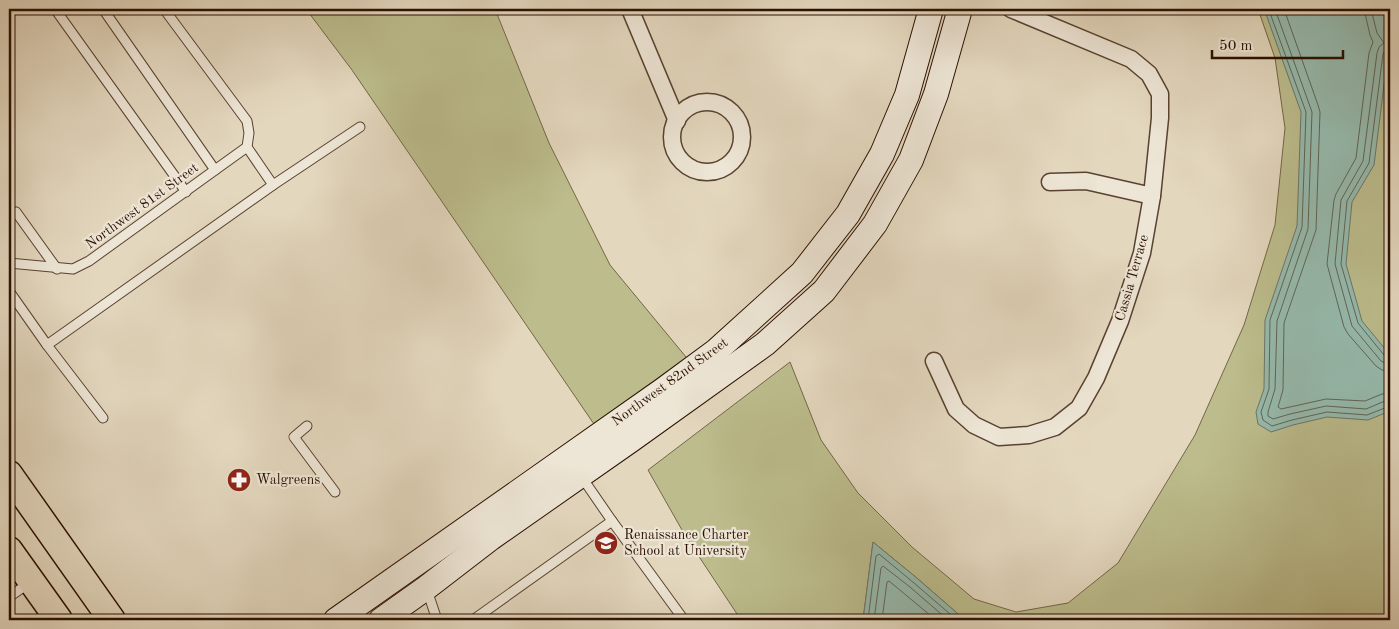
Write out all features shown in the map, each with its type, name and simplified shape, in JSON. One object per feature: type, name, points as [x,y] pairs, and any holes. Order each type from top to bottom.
[{"type":"main road","points":[[9,474],[112,620]]},
{"type":"main road","points":[[9,550],[59,620]]},
{"type":"street","points":[[630,9],[677,120],[673,131],[673,142],[676,152],[682,161],[691,168],[713,172],[732,162],[739,152],[742,140],[741,129],[737,118],[728,109],[718,104],[706,102],[694,105],[684,111],[677,120]]},
{"type":"street","name":"Northwest 82nd Street","points":[[336,620],[716,351],[802,273],[848,214],[882,154],[907,95],[931,9]]},
{"type":"street","name":"Northwest 82nd Street","points":[[391,616],[491,538],[765,344],[824,291],[875,224],[911,160],[936,94],[960,9]]},
{"type":"street","name":"Cassia Terrace","points":[[934,361],[956,408],[974,425],[998,437],[1029,434],[1055,427],[1079,408],[1096,378],[1117,329],[1142,253],[1152,196],[1160,118],[1160,94],[1150,74],[1131,59],[1011,9]]},
{"type":"street","points":[[1050,182],[1086,181],[1152,196]]},
{"type":"lane","points":[[55,9],[186,192]]},
{"type":"lane","name":"Northwest 81st Street","points":[[9,263],[73,270],[90,261],[215,170],[103,9]]},
{"type":"lane","points":[[164,9],[247,121],[249,133],[247,147],[273,185]]},
{"type":"lane","points":[[47,345],[273,185],[360,127]]},
{"type":"lane","points":[[215,170],[247,147]]},
{"type":"lane","points":[[9,217],[16,212],[57,269]]},
{"type":"lane","points":[[9,291],[47,345],[103,418]]},
{"type":"lane","points":[[306,426],[294,437],[335,492]]},
{"type":"lane","points":[[580,475],[684,620]]},
{"type":"lane","points":[[473,620],[612,521]]},
{"type":"lane","points":[[9,597],[31,581]]},
{"type":"lane","points":[[426,588],[437,620]]},
{"type":"green space","points":[[306,9],[495,9],[549,143],[610,265],[691,363],[598,430],[352,70]]},
{"type":"green space","points":[[1258,9],[1390,9],[1390,620],[965,620],[873,542],[863,620],[741,620],[686,537],[648,470],[790,362],[821,440],[858,493],[912,547],[974,599],[1016,612],[1068,603],[1118,563],[1195,435],[1244,325],[1275,225],[1285,128],[1275,58]]},
{"type":"water","points":[[1261,9],[1382,9],[1390,37],[1374,165],[1352,202],[1346,264],[1362,321],[1390,355],[1390,411],[1368,420],[1327,417],[1271,432],[1258,424],[1256,412],[1264,389],[1265,320],[1297,226],[1301,112],[1266,14]]},
{"type":"water","points":[[873,542],[918,579],[965,620],[863,620]]},
{"type":"place","name":"Walgreens","points":[[239,480]]},
{"type":"place","name":"Renaissance Charter School at University","points":[[606,543]]}]
